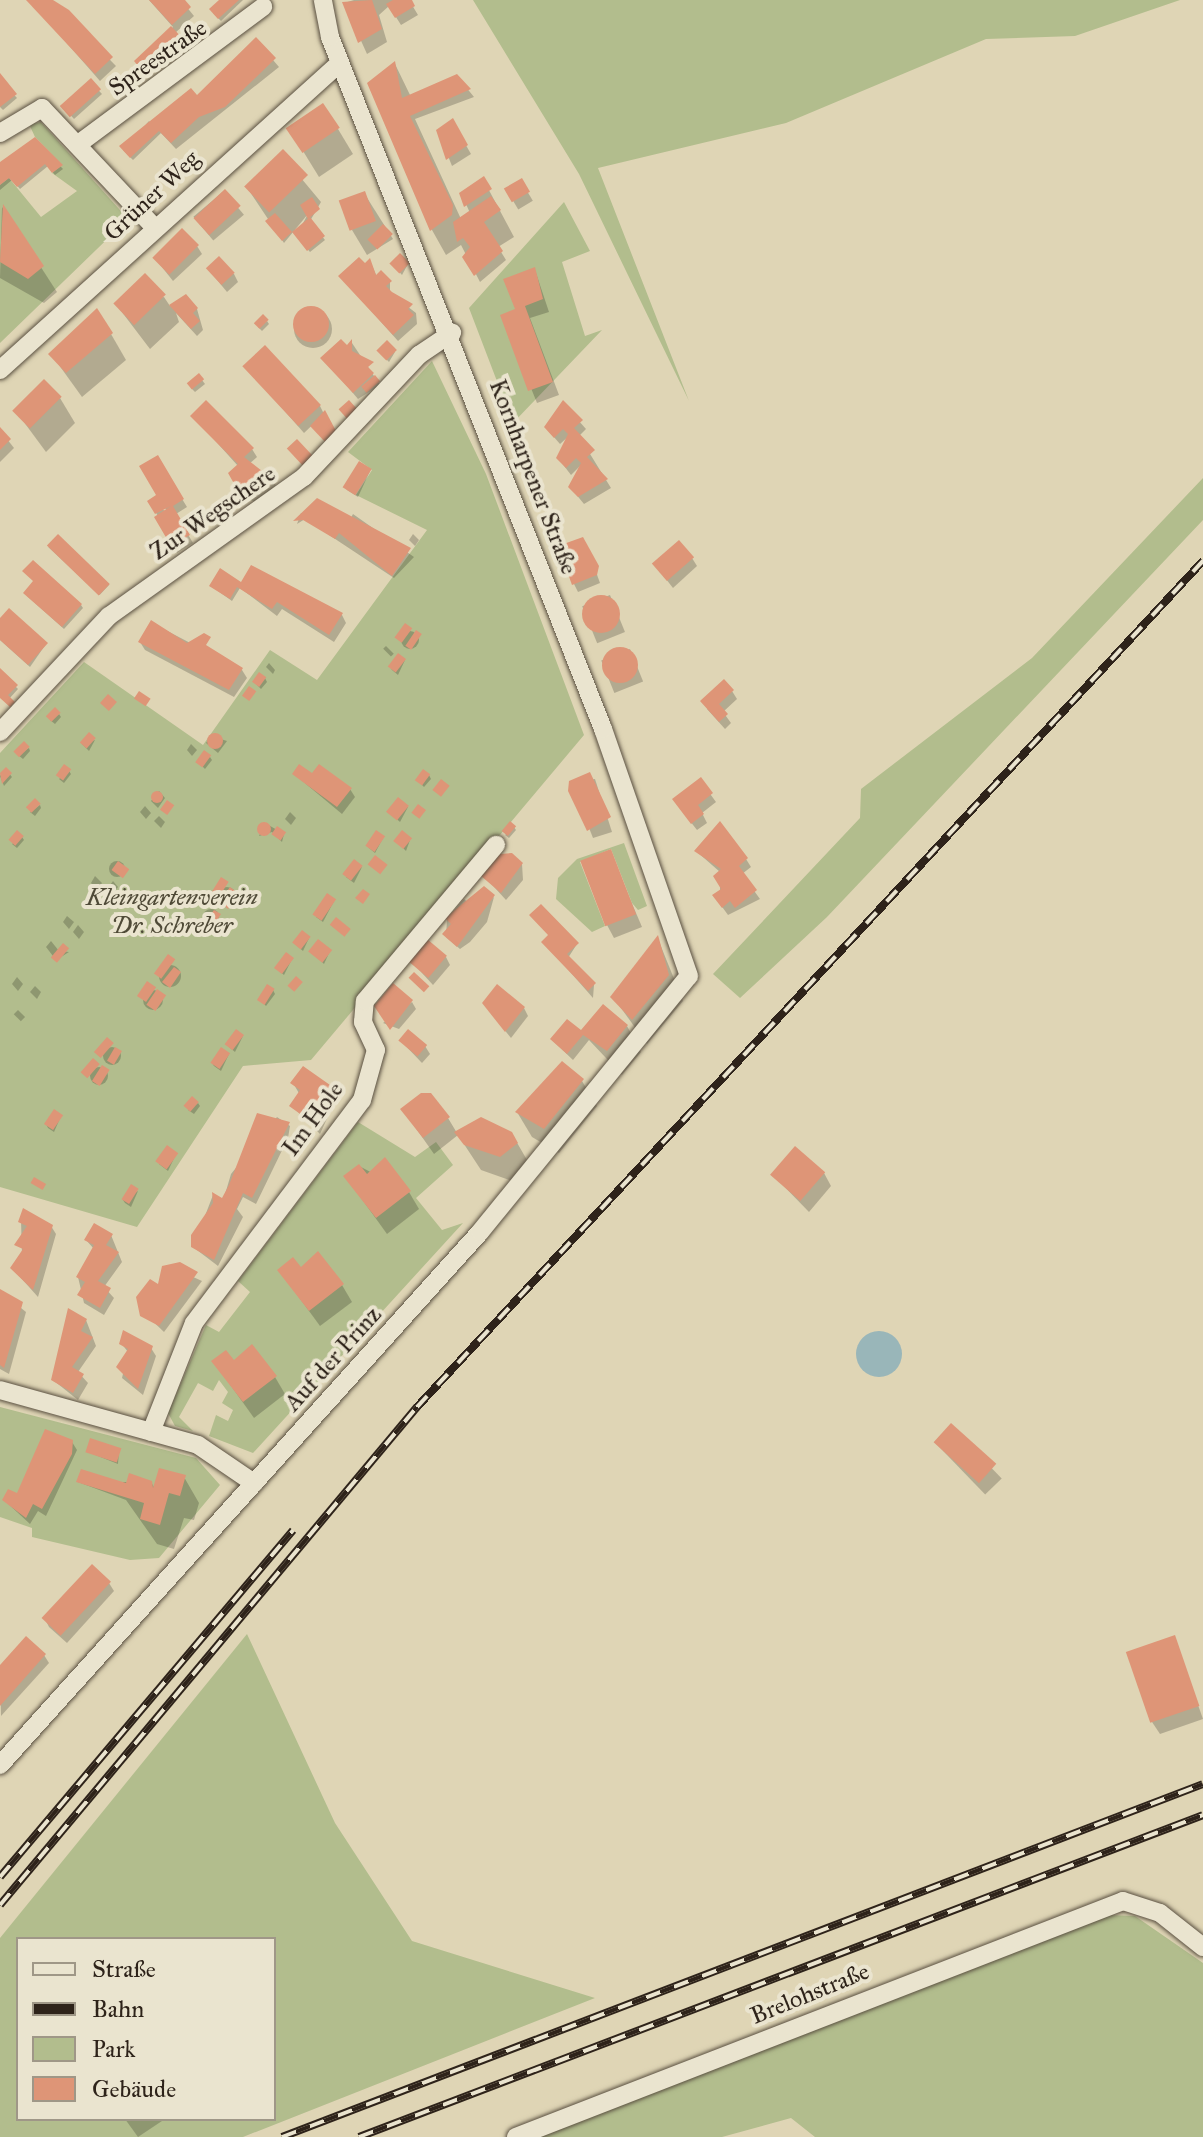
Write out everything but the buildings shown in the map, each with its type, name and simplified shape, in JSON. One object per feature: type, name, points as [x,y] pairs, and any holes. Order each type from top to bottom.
[{"type":"street","name":"Kornharpener Straße","points":[[323,0],[340,63],[452,333],[642,831],[689,976]]},
{"type":"street","name":"Spreestraße","points":[[77,145],[263,7]]},
{"type":"street","name":"Grüner Weg","points":[[0,370],[154,227],[340,63]]},
{"type":"street","points":[[0,133],[42,108],[154,227]]},
{"type":"street","name":"Zur Wegschere","points":[[0,732],[109,616],[294,486],[419,355],[452,333]]},
{"type":"street","name":"Im Hole","points":[[151,1432],[194,1323],[362,1100],[376,1050],[363,1022],[365,1001],[496,845]]},
{"type":"street","name":"Auf der Prinz","points":[[0,1765],[491,1220],[689,976]]},
{"type":"street","points":[[0,1390],[215,1452],[254,1483]]},
{"type":"street","name":"Brelohstraße","points":[[516,2137],[1123,1901],[1160,1913],[1203,1947]]},
{"type":"green space","points":[[473,0],[1180,0],[1075,36],[986,39],[786,123],[598,168],[689,401],[579,174]]},
{"type":"green space","points":[[41,122],[128,219],[0,343],[0,185],[9,178],[41,217],[77,191],[52,173],[62,165],[35,137],[29,124]]},
{"type":"green space","points":[[564,202],[590,251],[562,262],[585,336],[602,330],[513,423],[469,308]]},
{"type":"green space","name":"Kleingartenverein Dr. Schreber","points":[[432,361],[486,474],[584,735],[311,1060],[243,1066],[137,1227],[0,1187],[0,753],[84,662],[203,745],[270,650],[317,680],[427,530],[356,495],[372,470],[348,452]]},
{"type":"green space","points":[[1203,478],[1203,520],[827,917],[740,998],[713,974],[860,818],[861,789],[1032,658]]},
{"type":"green space","points":[[624,843],[647,906],[638,910],[632,903],[611,849],[580,862],[605,926],[592,932],[556,899],[558,878],[577,859]]},
{"type":"green space","points":[[358,1122],[415,1157],[436,1142],[453,1165],[416,1198],[442,1230],[463,1223],[253,1453],[209,1436],[216,1415],[228,1421],[233,1410],[222,1403],[228,1392],[219,1380],[213,1391],[198,1383],[179,1417],[193,1431],[175,1426],[168,1413],[206,1325],[219,1332],[250,1292],[238,1281]]},
{"type":"green space","points":[[0,1407],[196,1458],[220,1485],[159,1558],[130,1560],[32,1537],[32,1528],[0,1517]]},
{"type":"green space","points":[[247,1634],[335,1823],[412,1941],[595,1998],[243,2137],[0,2137],[0,1938]]},
{"type":"green space","points":[[1107,1915],[1135,1916],[1203,1963],[1203,2137],[815,2137],[791,2118],[722,2137],[534,2137]]},
{"type":"water","points":[[879,1331],[895,1338],[902,1354],[895,1370],[879,1377],[863,1370],[856,1354],[863,1338]]},
{"type":"railway","points":[[0,1905],[417,1407],[1203,561]]},
{"type":"railway","points":[[0,1877],[293,1530]]},
{"type":"railway","points":[[282,2137],[1203,1784]]},
{"type":"railway","points":[[359,2137],[1203,1815]]}]
